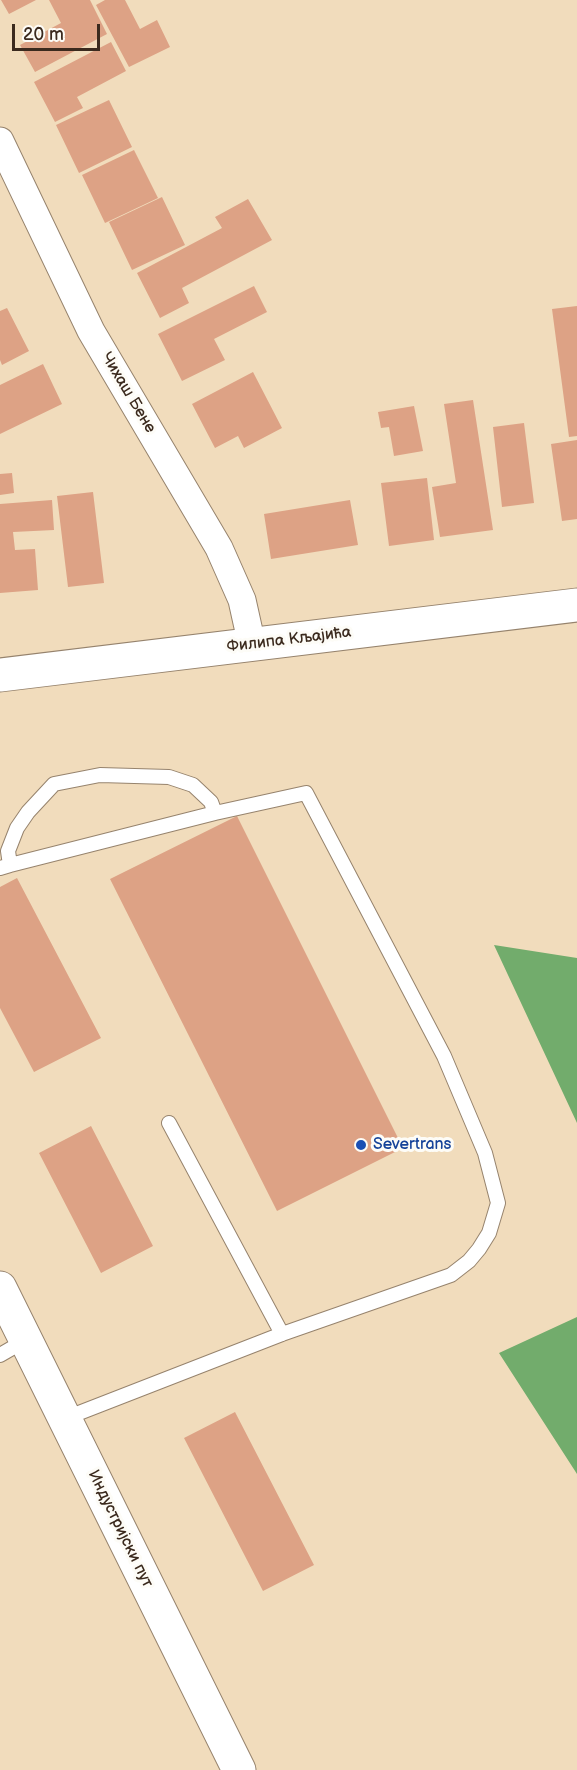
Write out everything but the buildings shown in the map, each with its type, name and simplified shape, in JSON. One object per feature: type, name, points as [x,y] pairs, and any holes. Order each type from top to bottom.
[{"type":"main road","name":"Филипа Кљајића","points":[[0,675],[577,605]]},
{"type":"main road","name":"Индустријски пут","points":[[0,1288],[13,1347],[66,1418],[239,1770]]},
{"type":"street","name":"Чихаш Бене","points":[[0,141],[91,330],[219,548],[242,600],[252,645]]},
{"type":"lane","points":[[66,1418],[282,1334],[451,1275],[469,1261],[479,1249],[489,1233],[498,1203],[485,1153],[444,1056],[306,793],[215,813],[5,866],[17,828],[28,812],[54,784],[100,775],[169,777],[192,785],[211,802],[215,813]]},
{"type":"lane","points":[[169,1123],[282,1334]]},
{"type":"green space","points":[[494,945],[577,958],[577,1123]]},
{"type":"green space","points":[[577,1317],[577,1474],[499,1353]]},
{"type":"place","name":"Severtrans","points":[[361,1145]]}]
